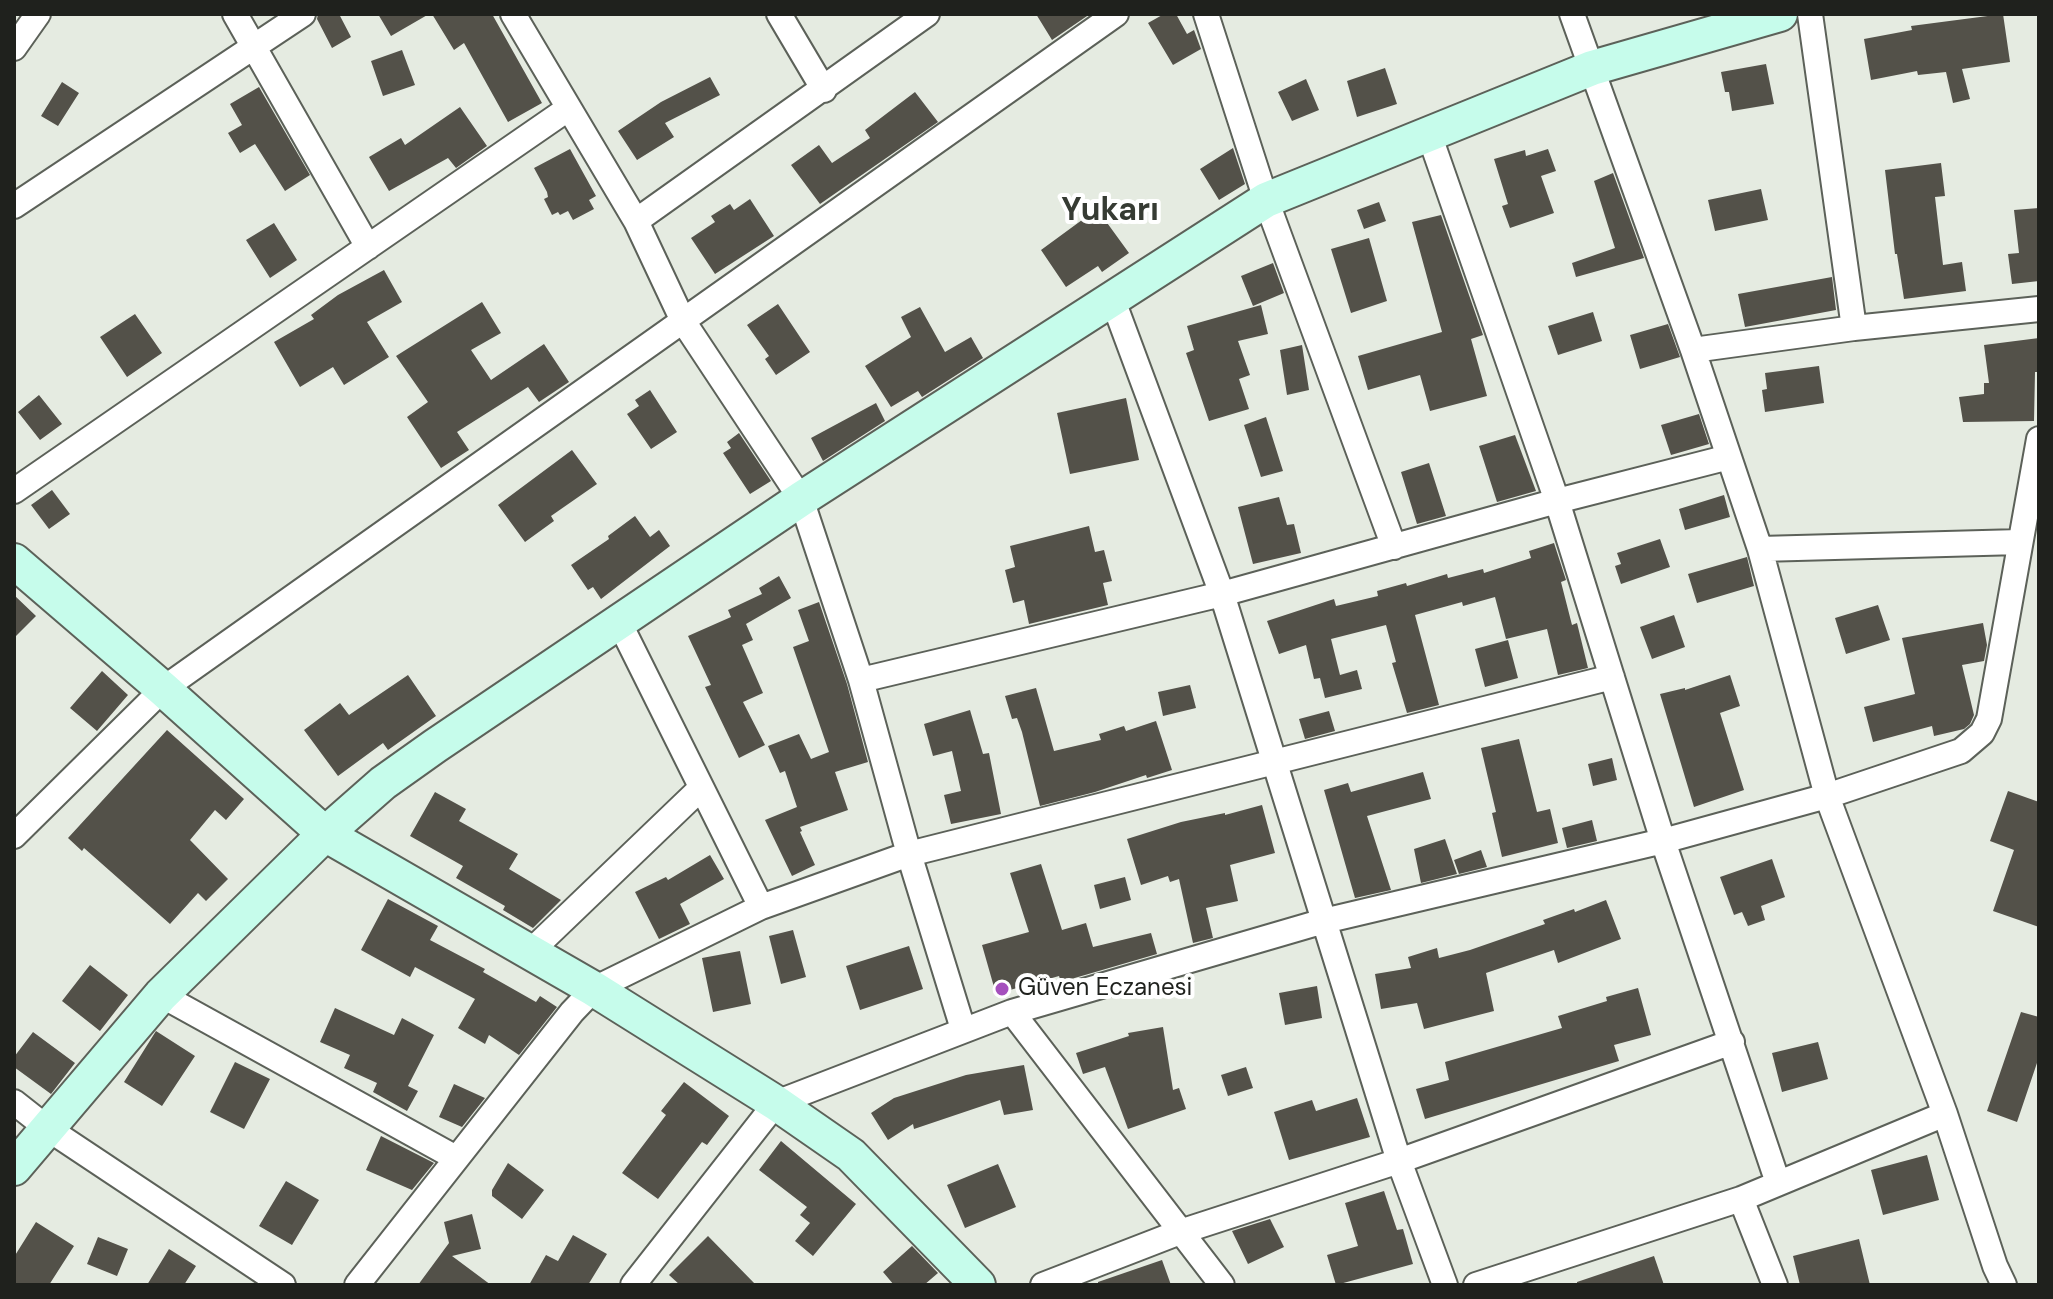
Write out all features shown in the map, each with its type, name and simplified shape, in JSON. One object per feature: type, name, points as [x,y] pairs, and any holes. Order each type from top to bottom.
[{"type":"street","points":[[14,48],[38,14]]},
{"type":"street","points":[[235,14],[368,247]]},
{"type":"street","points":[[14,206],[252,45],[303,14]]},
{"type":"street","points":[[513,14],[636,221],[683,321],[801,499],[861,680],[909,854],[963,1029]]},
{"type":"street","points":[[779,14],[824,90]]},
{"type":"street","points":[[636,221],[927,14]]},
{"type":"street","points":[[14,836],[163,689],[1116,14]]},
{"type":"street","points":[[1206,14],[1266,200],[1394,547]]},
{"type":"street","points":[[1572,14],[1693,350],[1760,549],[1827,796],[1945,1114],[2004,1285]]},
{"type":"street","points":[[14,1168],[161,995],[325,834],[383,783],[801,499],[1266,200],[1592,68],[1780,14]]},
{"type":"street","points":[[1810,14],[1854,328]]},
{"type":"street","points":[[14,491],[569,108]]},
{"type":"street","points":[[1429,134],[1557,501],[1663,841],[1778,1183]]},
{"type":"street","points":[[1112,298],[1222,594],[1399,1161],[1445,1285]]},
{"type":"street","points":[[1693,350],[1854,328],[2039,309]]},
{"type":"street","points":[[640,1283],[776,1103],[1012,1012],[1324,921],[1663,841],[1827,796],[1961,751],[1982,733],[1989,719],[2039,439]]},
{"type":"street","points":[[861,680],[1222,594],[1729,457]]},
{"type":"street","points":[[1760,549],[2020,542]]},
{"type":"street","points":[[14,561],[325,834],[594,989],[776,1103],[851,1155],[978,1285]]},
{"type":"street","points":[[619,622],[761,907]]},
{"type":"street","points":[[357,1285],[572,1012],[594,989],[761,907],[909,854],[1612,677]]},
{"type":"street","points":[[530,952],[701,788]]},
{"type":"street","points":[[161,995],[456,1158]]},
{"type":"street","points":[[1012,1012],[1222,1285]]},
{"type":"street","points":[[1043,1285],[1180,1232],[1399,1161],[1732,1042]]},
{"type":"street","points":[[14,1102],[47,1128],[283,1285]]},
{"type":"street","points":[[1476,1285],[1741,1199],[1945,1114]]},
{"type":"street","points":[[1741,1199],[1775,1285]]},
{"type":"building","points":[[318,14],[339,14],[351,37],[332,48],[317,19]]},
{"type":"building","points":[[378,14],[429,14],[391,36]]},
{"type":"building","points":[[432,14],[492,14],[542,103],[508,122],[464,43],[454,50]]},
{"type":"building","points":[[1036,14],[1090,14],[1052,40]]},
{"type":"building","points":[[1164,14],[1176,14],[1187,34],[1194,30],[1201,49],[1173,65],[1148,23]]},
{"type":"building","points":[[2003,14],[2010,62],[1962,69],[1970,99],[1953,103],[1946,72],[1918,75],[1917,71],[1871,80],[1864,39],[1912,30],[1911,26]]},
{"type":"building","points":[[402,50],[415,85],[383,96],[371,61]]},
{"type":"building","points":[[1766,64],[1774,104],[1732,111],[1721,72]]},
{"type":"building","points":[[1385,68],[1397,104],[1357,117],[1347,81]]},
{"type":"building","points":[[710,77],[720,95],[665,123],[674,137],[637,160],[618,131],[661,102]]},
{"type":"building","points":[[1306,79],[1319,110],[1292,121],[1278,92]]},
{"type":"building","points":[[62,82],[79,93],[58,126],[41,116]]},
{"type":"building","points":[[259,87],[310,175],[285,191],[255,144],[240,153],[228,133],[242,125],[230,104]]},
{"type":"building","points":[[915,92],[938,122],[820,204],[791,165],[819,145],[832,163],[870,138],[865,130]]},
{"type":"building","points":[[460,107],[487,146],[456,168],[448,158],[389,191],[369,157],[401,138],[405,145]]},
{"type":"building","points":[[1233,148],[1245,184],[1219,200],[1200,169]]},
{"type":"building","points":[[570,149],[596,196],[589,200],[594,209],[573,220],[568,211],[552,215],[544,199],[548,197],[547,192],[534,168]]},
{"type":"building","points":[[1548,149],[1556,171],[1541,176],[1554,213],[1510,228],[1502,206],[1508,204],[1494,159],[1525,150],[1526,156]]},
{"type":"building","points":[[1941,163],[1945,196],[1935,197],[1943,265],[1962,262],[1966,291],[1904,299],[1885,170]]},
{"type":"building","points":[[1613,173],[1644,258],[1576,277],[1572,263],[1615,248],[1594,181]]},
{"type":"building","points":[[1761,189],[1768,220],[1715,231],[1708,200]]},
{"type":"building","points":[[750,199],[774,236],[715,274],[691,238],[715,222],[711,216],[730,204],[734,210]]},
{"type":"building","points":[[1379,202],[1386,221],[1364,229],[1357,210]]},
{"type":"building","points":[[2039,208],[2039,281],[2012,284],[2008,254],[2019,253],[2014,210]]},
{"type":"building","points":[[1097,209],[1129,253],[1102,272],[1098,266],[1066,287],[1041,250]]},
{"type":"building","points":[[1441,215],[1483,335],[1471,339],[1487,396],[1430,411],[1420,375],[1368,390],[1358,356],[1442,332],[1412,222]]},
{"type":"building","points":[[274,223],[297,260],[270,278],[246,240]]},
{"type":"building","points":[[1369,238],[1387,301],[1351,313],[1331,249]]},
{"type":"building","points":[[1273,263],[1284,293],[1253,306],[1241,276]]},
{"type":"building","points":[[384,270],[402,302],[367,322],[389,357],[344,385],[333,367],[300,387],[274,342],[314,319],[311,315],[338,295]]},
{"type":"building","points":[[1832,277],[1836,310],[1745,327],[1738,294]]},
{"type":"building","points":[[482,302],[501,333],[471,350],[491,380],[544,344],[569,382],[539,402],[528,387],[457,432],[469,450],[441,468],[407,417],[428,402],[396,356]]},
{"type":"building","points":[[778,304],[810,352],[776,375],[765,359],[769,356],[747,325]]},
{"type":"building","points":[[1261,305],[1268,334],[1238,341],[1250,375],[1239,379],[1249,409],[1209,421],[1186,353],[1194,350],[1187,326]]},
{"type":"building","points":[[920,307],[945,352],[971,337],[983,358],[922,397],[918,391],[891,407],[865,366],[911,337],[901,317]]},
{"type":"building","points":[[1593,312],[1602,341],[1558,355],[1548,326]]},
{"type":"building","points":[[135,314],[162,353],[127,377],[100,337]]},
{"type":"building","points":[[1668,324],[1680,357],[1640,369],[1630,335]]},
{"type":"building","points":[[2039,338],[2034,421],[1963,422],[1959,397],[1984,394],[1984,383],[1989,383],[1984,345]]},
{"type":"building","points":[[1302,345],[1309,390],[1287,395],[1280,350]]},
{"type":"building","points":[[1819,366],[1824,403],[1765,412],[1762,390],[1767,389],[1765,373]]},
{"type":"building","points":[[650,390],[677,432],[651,449],[627,414],[639,406],[635,400]]},
{"type":"building","points":[[39,395],[62,424],[40,440],[18,412]]},
{"type":"building","points":[[1126,398],[1139,460],[1070,474],[1057,413]]},
{"type":"building","points":[[876,403],[885,421],[823,461],[811,438]]},
{"type":"building","points":[[1699,414],[1709,444],[1671,455],[1661,425]]},
{"type":"building","points":[[1266,417],[1283,471],[1261,477],[1244,425]]},
{"type":"building","points":[[739,433],[771,481],[750,494],[723,453],[731,448],[727,442]]},
{"type":"building","points":[[1515,435],[1536,491],[1497,502],[1479,446]]},
{"type":"building","points":[[572,450],[597,484],[551,516],[554,521],[525,542],[498,505]]},
{"type":"building","points":[[1429,463],[1446,516],[1417,524],[1401,472]]},
{"type":"building","points":[[52,490],[70,514],[49,529],[31,505]]},
{"type":"building","points":[[1724,495],[1730,517],[1685,530],[1679,509]]},
{"type":"building","points":[[1279,497],[1287,525],[1294,524],[1301,553],[1253,564],[1238,507]]},
{"type":"building","points":[[635,516],[650,537],[659,530],[670,546],[601,599],[593,587],[588,590],[571,565],[609,539],[608,536]]},
{"type":"building","points":[[1089,526],[1095,552],[1104,550],[1112,581],[1103,583],[1108,605],[1029,624],[1024,600],[1013,603],[1005,570],[1015,567],[1010,546]]},
{"type":"building","points":[[1660,539],[1670,567],[1621,584],[1615,566],[1621,564],[1617,553]]},
{"type":"building","points":[[1554,543],[1566,580],[1561,582],[1572,625],[1577,623],[1588,668],[1558,675],[1547,629],[1506,639],[1495,597],[1463,606],[1462,602],[1415,615],[1439,705],[1407,713],[1392,663],[1396,662],[1386,625],[1331,639],[1340,675],[1357,670],[1362,689],[1325,698],[1320,678],[1314,679],[1306,645],[1279,654],[1267,621],[1334,599],[1336,606],[1378,596],[1377,591],[1406,583],[1407,586],[1447,574],[1448,578],[1483,569],[1484,573],[1531,558],[1529,551]]},
{"type":"building","points":[[1747,557],[1754,586],[1697,603],[1688,574]]},
{"type":"building","points":[[779,576],[791,598],[746,624],[753,640],[742,645],[763,693],[743,702],[765,745],[739,758],[705,687],[711,685],[688,636],[731,617],[728,610],[762,594],[759,588]]},
{"type":"building","points":[[14,595],[36,616],[14,638]]},
{"type":"building","points":[[819,602],[847,684],[868,762],[835,772],[848,810],[800,827],[815,865],[792,876],[765,820],[797,807],[785,771],[780,773],[768,746],[799,734],[811,759],[829,752],[793,647],[809,641],[798,610]]},
{"type":"building","points":[[1878,605],[1890,640],[1846,654],[1835,618]]},
{"type":"building","points":[[1674,615],[1685,647],[1652,659],[1640,627]]},
{"type":"building","points":[[1983,623],[1987,645],[1984,661],[1962,665],[1974,715],[1970,724],[1964,729],[1934,736],[1932,726],[1873,742],[1864,707],[1915,694],[1902,638]]},
{"type":"building","points":[[1508,640],[1518,678],[1485,687],[1475,649]]},
{"type":"building","points":[[102,671],[128,695],[97,731],[70,708]]},
{"type":"building","points":[[408,675],[436,716],[388,750],[383,743],[338,776],[304,730],[340,703],[349,715]]},
{"type":"building","points":[[1730,675],[1740,706],[1720,713],[1744,790],[1694,807],[1660,694],[1685,690]]},
{"type":"building","points":[[1190,685],[1196,708],[1163,716],[1158,692]]},
{"type":"building","points":[[1036,688],[1054,751],[1101,740],[1099,734],[1124,726],[1126,731],[1156,721],[1172,770],[1040,806],[1022,732],[1017,718],[1012,719],[1005,696]]},
{"type":"building","points":[[970,710],[983,754],[989,753],[1001,814],[951,824],[944,795],[961,791],[952,751],[933,756],[924,724]]},
{"type":"building","points":[[1329,711],[1335,731],[1305,739],[1299,719]]},
{"type":"building","points":[[167,730],[244,799],[226,820],[215,810],[190,840],[228,879],[206,901],[198,893],[170,924],[84,848],[82,851],[68,838]]},
{"type":"building","points":[[1519,739],[1537,812],[1550,809],[1558,843],[1502,857],[1492,813],[1496,812],[1481,748]]},
{"type":"building","points":[[1612,758],[1617,780],[1593,786],[1588,764]]},
{"type":"building","points":[[1423,772],[1431,799],[1367,816],[1391,890],[1355,898],[1324,790],[1348,783],[1351,792]]},
{"type":"building","points":[[2008,791],[2039,802],[2039,927],[1993,911],[2014,850],[1990,841]]},
{"type":"building","points":[[435,792],[466,809],[459,821],[518,854],[509,869],[561,900],[533,928],[503,910],[505,906],[456,878],[463,866],[410,836]]},
{"type":"building","points":[[1262,805],[1275,853],[1230,865],[1238,901],[1206,908],[1213,938],[1193,943],[1179,879],[1170,882],[1168,876],[1141,885],[1127,839],[1181,822]]},
{"type":"building","points":[[1592,820],[1597,841],[1567,848],[1562,828]]},
{"type":"building","points":[[1445,839],[1457,874],[1421,883],[1414,849]]},
{"type":"building","points":[[1481,850],[1487,867],[1459,874],[1454,860]]},
{"type":"building","points":[[710,855],[724,879],[680,904],[690,924],[659,939],[635,892],[666,877],[668,880]]},
{"type":"building","points":[[1772,859],[1785,897],[1761,906],[1765,920],[1748,926],[1742,912],[1734,915],[1720,877]]},
{"type":"building","points":[[1041,864],[1062,930],[1086,923],[1093,947],[1151,933],[1157,954],[1061,982],[1059,976],[996,994],[982,945],[1029,932],[1010,873]]},
{"type":"building","points":[[1125,877],[1131,900],[1100,909],[1094,885]]},
{"type":"building","points":[[388,899],[438,926],[430,940],[485,969],[483,972],[536,1002],[540,996],[557,1007],[519,1055],[489,1035],[485,1044],[458,1028],[475,999],[415,967],[410,977],[361,950]]},
{"type":"building","points":[[1606,900],[1621,939],[1558,963],[1554,950],[1486,973],[1494,1011],[1424,1029],[1417,1003],[1381,1009],[1375,974],[1411,968],[1408,957],[1437,948],[1439,958],[1470,950],[1545,924],[1543,920]]},
{"type":"building","points":[[793,930],[806,977],[781,984],[769,936]]},
{"type":"building","points":[[909,946],[923,989],[860,1010],[846,966]]},
{"type":"building","points":[[740,951],[751,1004],[713,1012],[702,958]]},
{"type":"building","points":[[90,965],[128,995],[100,1031],[62,1001]]},
{"type":"building","points":[[1317,986],[1322,1018],[1285,1025],[1279,993]]},
{"type":"building","points":[[1638,988],[1651,1035],[1614,1045],[1619,1061],[1425,1119],[1416,1089],[1449,1080],[1445,1062],[1562,1028],[1558,1016]]},
{"type":"building","points":[[335,1008],[394,1035],[402,1018],[434,1035],[408,1086],[418,1091],[407,1111],[373,1092],[377,1083],[344,1068],[350,1055],[320,1042]]},
{"type":"building","points":[[2021,1012],[2039,1017],[2039,1057],[2017,1122],[1987,1111]]},
{"type":"building","points":[[1163,1027],[1173,1090],[1179,1088],[1186,1109],[1128,1129],[1105,1067],[1083,1074],[1076,1053],[1129,1036],[1128,1033]]},
{"type":"building","points":[[156,1031],[195,1056],[162,1106],[124,1082]]},
{"type":"building","points":[[33,1032],[75,1063],[51,1094],[14,1067],[14,1057]]},
{"type":"building","points":[[1818,1042],[1828,1079],[1782,1092],[1772,1053]]},
{"type":"building","points":[[235,1062],[270,1079],[244,1129],[210,1112]]},
{"type":"building","points":[[1024,1065],[1033,1110],[1004,1115],[1000,1100],[914,1129],[913,1124],[888,1140],[871,1113],[894,1098],[966,1075]]},
{"type":"building","points":[[1246,1067],[1253,1088],[1228,1096],[1221,1075]]},
{"type":"building","points":[[684,1082],[729,1116],[707,1145],[702,1142],[658,1199],[622,1173],[666,1115],[661,1111]]},
{"type":"building","points":[[454,1084],[485,1098],[462,1127],[439,1117]]},
{"type":"building","points":[[1357,1098],[1370,1137],[1289,1160],[1274,1112],[1312,1100],[1316,1111]]},
{"type":"building","points":[[381,1136],[434,1163],[412,1190],[366,1170]]},
{"type":"building","points":[[781,1141],[856,1204],[813,1256],[795,1241],[810,1223],[800,1215],[807,1207],[759,1170]]},
{"type":"building","points":[[1927,1155],[1939,1200],[1883,1215],[1871,1170]]},
{"type":"building","points":[[508,1163],[544,1190],[522,1219],[492,1196],[492,1190]]},
{"type":"building","points":[[998,1164],[1016,1207],[965,1228],[947,1185]]},
{"type":"building","points":[[286,1181],[319,1200],[292,1245],[259,1226]]},
{"type":"building","points":[[1384,1191],[1397,1230],[1403,1229],[1413,1264],[1336,1285],[1327,1255],[1358,1246],[1345,1203]]},
{"type":"building","points":[[472,1214],[481,1249],[452,1256],[491,1285],[418,1285],[449,1243],[444,1222]]},
{"type":"building","points":[[1270,1219],[1284,1247],[1248,1264],[1232,1231]]},
{"type":"building","points":[[36,1222],[74,1246],[49,1285],[14,1285],[14,1257]]},
{"type":"building","points":[[573,1235],[607,1254],[588,1285],[529,1285],[546,1255],[558,1261]]},
{"type":"building","points":[[708,1236],[756,1285],[680,1285],[669,1275]]},
{"type":"building","points":[[98,1237],[128,1249],[117,1276],[87,1264]]},
{"type":"building","points":[[1859,1239],[1870,1285],[1800,1285],[1793,1256]]},
{"type":"building","points":[[912,1246],[938,1273],[924,1285],[894,1285],[883,1272]]},
{"type":"building","points":[[169,1249],[196,1266],[184,1285],[147,1285]]},
{"type":"building","points":[[1654,1256],[1664,1285],[1577,1285],[1577,1282]]},
{"type":"building","points":[[1162,1260],[1171,1285],[1098,1285],[1098,1282]]},
{"type":"place","name":"Güven Eczanesi","points":[[1002,989]]},
{"type":"district","name":"Yukarı","points":[[1110,212]]}]
